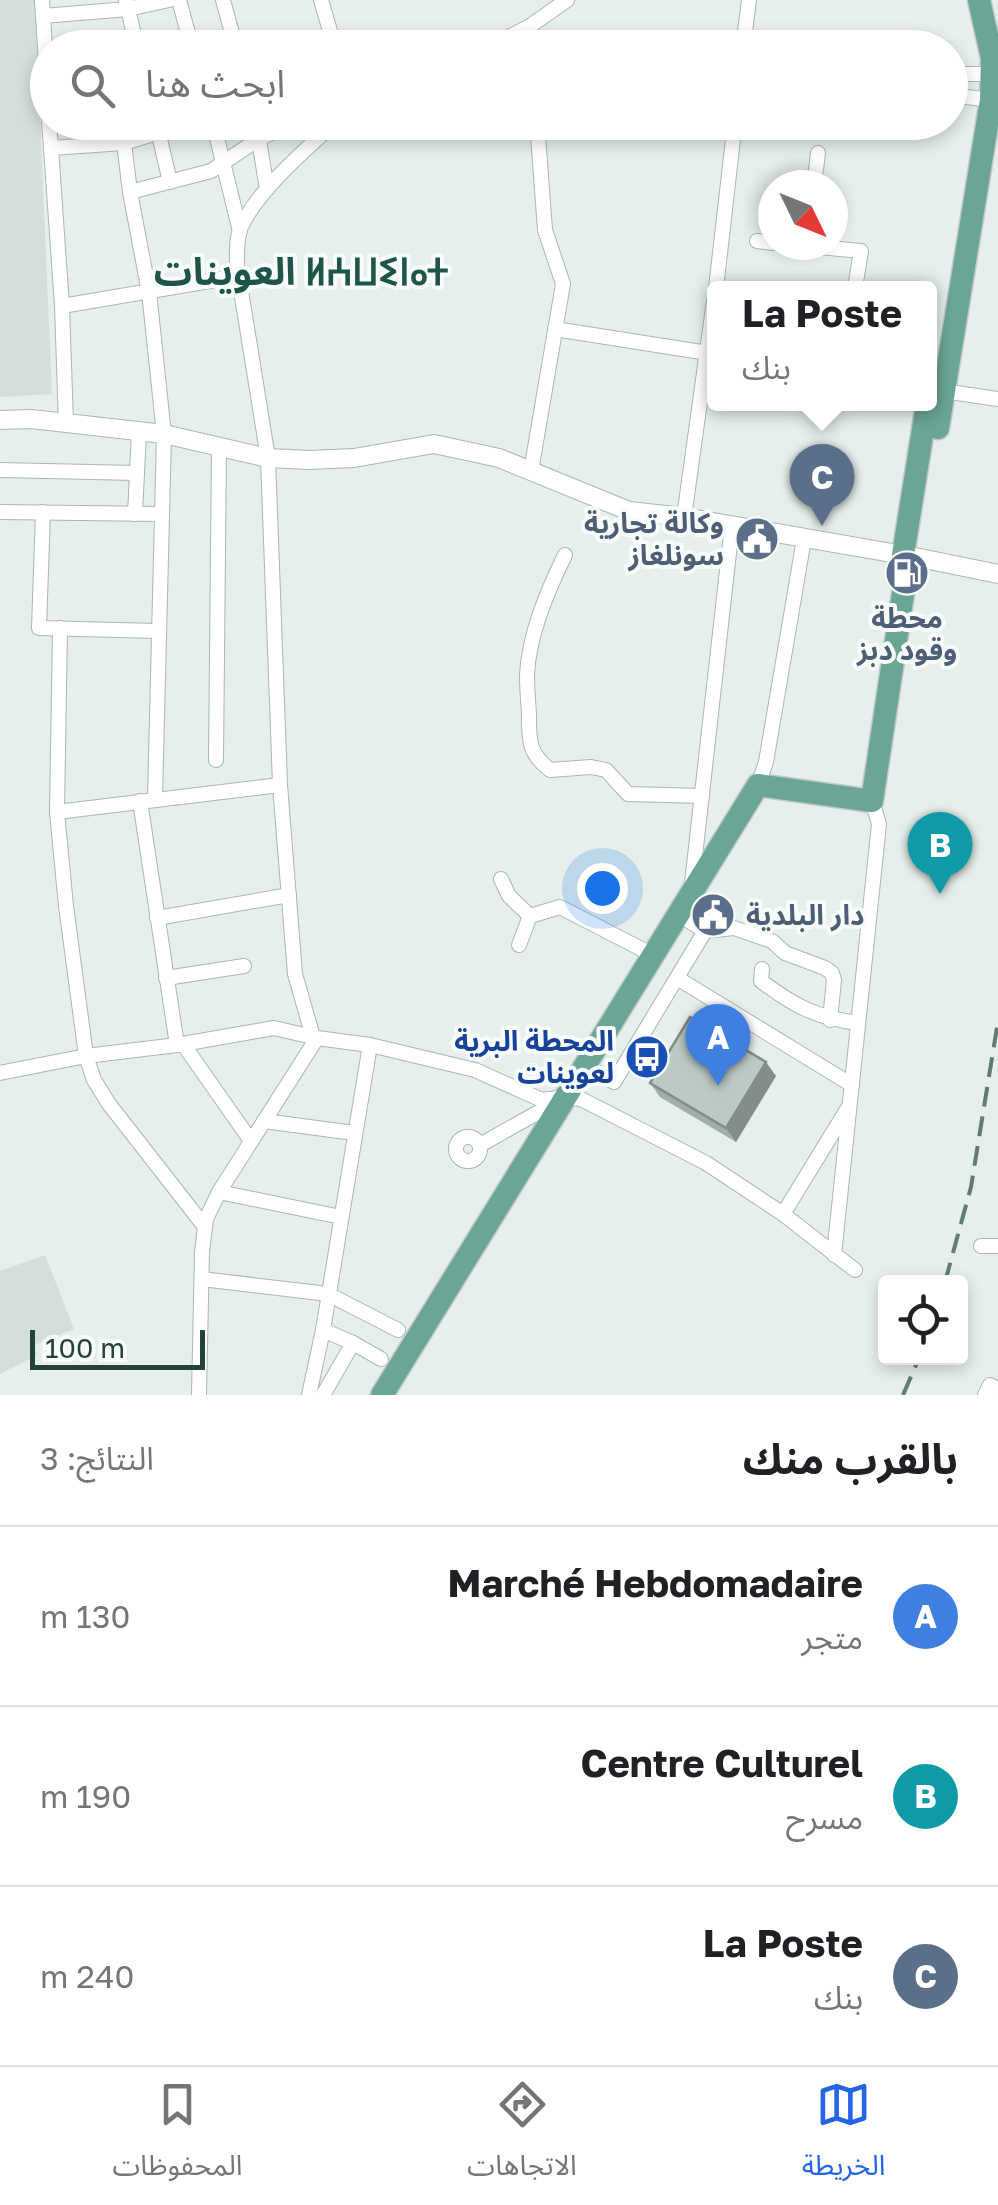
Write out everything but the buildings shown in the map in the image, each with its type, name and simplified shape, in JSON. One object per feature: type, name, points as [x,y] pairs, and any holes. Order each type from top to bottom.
[{"type":"main road","points":[[964,0],[974,41],[990,74]]},
{"type":"main road","points":[[937,369],[990,74],[990,42],[979,0]]},
{"type":"main road","points":[[764,786],[872,801],[929,411]]},
{"type":"main road","points":[[382,1395],[459,1284],[573,1098],[653,955],[764,786]]},
{"type":"main road","points":[[573,1098],[598,1072],[697,926],[764,786]]},
{"type":"main road","points":[[400,1395],[459,1284]]},
{"type":"street","points":[[42,8],[169,0]]},
{"type":"street","points":[[179,0],[187,30]]},
{"type":"street","points":[[224,0],[232,30]]},
{"type":"street","points":[[322,0],[328,30]]},
{"type":"street","points":[[522,30],[568,0]]},
{"type":"street","points":[[745,30],[749,0]]},
{"type":"street","points":[[127,4],[134,30]]},
{"type":"street","points":[[530,26],[530,30]]},
{"type":"street","points":[[968,97],[984,99]]},
{"type":"street","points":[[50,140],[66,423]]},
{"type":"street","points":[[51,148],[131,140]]},
{"type":"street","points":[[161,140],[170,182]]},
{"type":"street","points":[[218,140],[240,231]]},
{"type":"street","points":[[130,192],[211,172],[247,140]]},
{"type":"street","points":[[260,140],[267,189]]},
{"type":"street","points":[[200,1395],[206,1219],[315,1038],[295,974],[280,785],[268,458],[237,248],[240,231],[252,208],[317,140]]},
{"type":"street","points":[[530,471],[563,284],[545,230],[539,140]]},
{"type":"street","points":[[717,281],[733,140]]},
{"type":"street","points":[[124,143],[148,292],[164,434],[148,800],[158,918],[180,1044],[252,1141]]},
{"type":"street","points":[[816,170],[818,153]]},
{"type":"street","points":[[848,250],[862,251],[856,281]]},
{"type":"street","points":[[62,306],[239,276]]},
{"type":"street","points":[[555,330],[707,353]]},
{"type":"street","points":[[684,517],[707,383]]},
{"type":"street","points":[[937,393],[998,399]]},
{"type":"street","points":[[0,420],[164,434],[268,458],[354,458],[434,444],[499,458],[629,511],[684,517],[998,574]]},
{"type":"street","points":[[135,514],[139,432]]},
{"type":"street","points":[[216,760],[219,447]]},
{"type":"street","points":[[0,470],[137,473]]},
{"type":"street","points":[[0,512],[162,514]]},
{"type":"street","points":[[42,512],[39,628],[158,631]]},
{"type":"street","points":[[691,893],[732,526]]},
{"type":"street","points":[[764,786],[804,539]]},
{"type":"street","points":[[565,555],[547,593],[527,672],[530,745],[550,770],[606,770],[628,794],[702,796]]},
{"type":"street","points":[[60,628],[57,812],[86,1056],[94,1080],[109,1104],[205,1227]]},
{"type":"street","points":[[57,812],[280,785]]},
{"type":"street","points":[[834,1255],[879,824],[872,801]]},
{"type":"street","points":[[501,879],[510,896],[530,916]]},
{"type":"street","points":[[158,918],[289,895]]},
{"type":"street","points":[[530,916],[560,907],[653,955]]},
{"type":"street","points":[[519,945],[530,916]]},
{"type":"street","points":[[598,1072],[614,1082],[677,978],[697,926],[734,928],[772,941],[785,953],[826,968],[834,980],[830,1020]]},
{"type":"street","points":[[166,978],[244,966]]},
{"type":"street","points":[[762,970],[762,981],[791,1004],[830,1020],[858,1024]]},
{"type":"street","points":[[677,978],[852,1085]]},
{"type":"street","points":[[0,1073],[274,1028],[370,1045],[475,1070],[542,1100],[573,1098],[706,1163],[783,1214],[855,1270]]},
{"type":"street","points":[[309,1395],[370,1045]]},
{"type":"street","points":[[480,1144],[573,1098]]},
{"type":"street","points":[[783,1214],[850,1105]]},
{"type":"street","points":[[264,1121],[354,1133]]},
{"type":"street","points":[[219,1192],[341,1217]]},
{"type":"street","points":[[982,1246],[998,1246]]},
{"type":"street","points":[[202,1279],[328,1294],[398,1330]]},
{"type":"street","points":[[323,1330],[382,1359]]},
{"type":"street","points":[[323,1395],[353,1343]]},
{"type":"street","points":[[985,1395],[990,1386],[998,1389]]},
{"type":"shaded area","points":[[0,0],[35,0],[36,30],[30,30],[30,140],[41,140],[52,394],[0,397]]},
{"type":"shaded area","points":[[45,1255],[74,1329],[34,1345],[37,1355],[0,1374],[0,1271]]},
{"type":"railway","points":[[947,1275],[971,1187],[998,1021]]},
{"type":"railway","points":[[903,1395],[916,1365]]},
{"type":"place","name":"La Poste","points":[[822,526]]},
{"type":"place","name":"وكالة تجارية سونلغاز","points":[[757,539]]},
{"type":"place","name":"محطة وقود دبز","points":[[907,573]]},
{"type":"place","name":"Centre Culturel","points":[[940,894]]},
{"type":"place","name":"دار البلدية","points":[[713,915]]},
{"type":"place","name":"المحطة البرية لعوينات","points":[[647,1057]]},
{"type":"place","name":"Marché Hebdomadaire","points":[[718,1086]]},
{"type":"district","name":"العوينات ⵍⵄⵡⵉⵏⴰⵜ","points":[[301,272]]}]
